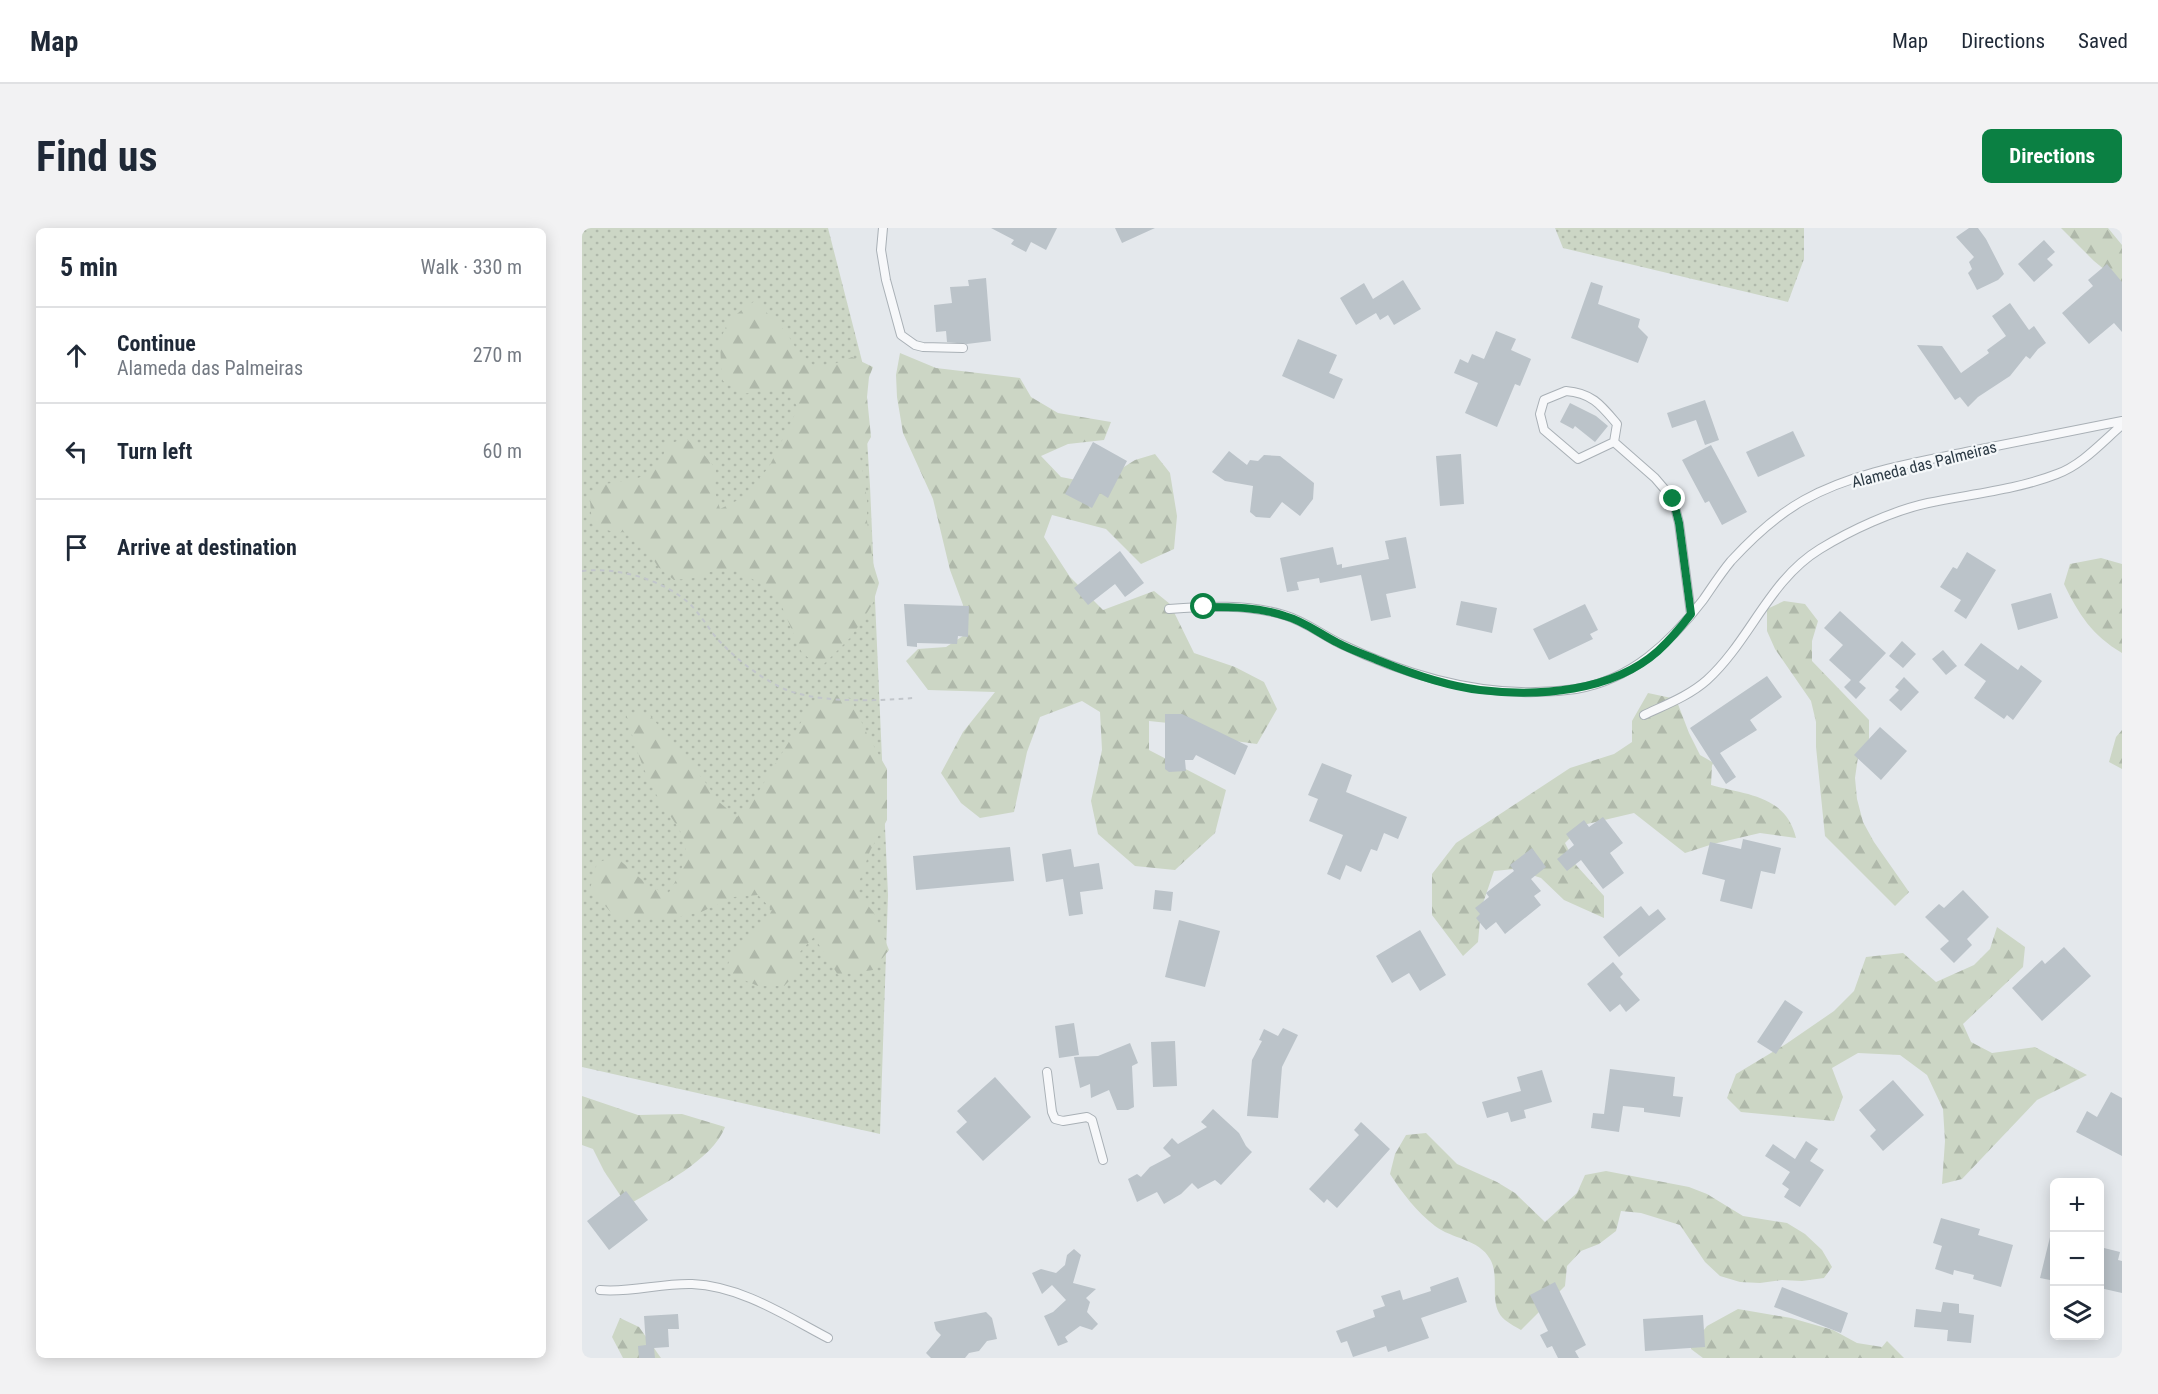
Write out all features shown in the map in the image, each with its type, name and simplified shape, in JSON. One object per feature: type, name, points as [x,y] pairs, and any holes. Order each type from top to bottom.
[{"type":"lane","points":[[883,228],[880,250],[901,335],[915,345],[923,347],[963,348]]},
{"type":"lane","points":[[1566,391],[1582,392],[1603,407],[1617,424],[1614,442],[1578,459],[1544,430],[1540,414],[1544,400],[1566,391]]},
{"type":"lane","name":"Alameda das Palmeiras","points":[[1169,609],[1204,607],[1259,609],[1287,616],[1339,644],[1414,674],[1479,690],[1527,693],[1577,688],[1606,681],[1657,652],[1691,614],[1743,548],[1804,500],[1830,488],[1924,460],[2122,423]]},
{"type":"lane","name":"Alameda das Palmeiras","points":[[1644,715],[1681,698],[1707,680],[1725,661],[1785,580],[1817,550],[1857,527],[1926,503],[2007,488],[2058,474],[2077,464],[2122,423]]},
{"type":"lane","points":[[1614,442],[1655,478],[1673,499],[1679,523],[1691,614]]},
{"type":"lane","points":[[1047,1072],[1055,1119],[1063,1121],[1087,1117],[1092,1120],[1103,1160]]},
{"type":"lane","points":[[600,1290],[692,1284],[723,1289],[760,1303],[828,1338]]},
{"type":"path","points":[[582,571],[615,571],[643,579],[674,592],[700,614],[716,637],[742,662],[778,687],[794,693],[828,699],[913,698]]},
{"type":"green space","points":[[582,228],[828,228],[862,361],[870,486],[888,895],[880,1134],[582,1067]]},
{"type":"green space","points":[[1555,228],[1804,228],[1804,259],[1788,302],[1563,248]]},
{"type":"green space","points":[[2061,228],[2108,228],[2122,245],[2122,284],[2094,261]]},
{"type":"green space","points":[[755,301],[786,332],[797,350],[814,366],[834,364],[852,357],[873,367],[869,377],[867,397],[871,437],[860,456],[873,563],[879,583],[873,603],[862,621],[850,638],[821,667],[802,653],[782,607],[771,589],[733,569],[674,580],[658,567],[647,549],[631,533],[610,531],[592,524],[590,500],[603,484],[642,477],[660,463],[667,445],[685,438],[701,451],[716,469],[714,489],[720,509],[742,498],[769,467],[798,408],[787,390],[765,390],[743,394],[723,381],[721,367],[721,344],[727,326],[733,317]]},
{"type":"green space","points":[[900,353],[936,368],[1020,378],[1031,397],[1058,413],[1111,422],[1104,440],[1068,444],[1041,456],[1061,477],[1097,484],[1135,460],[1155,454],[1170,473],[1177,516],[1174,549],[1141,564],[1106,529],[1052,515],[1044,537],[1070,577],[1103,610],[1154,591],[1170,604],[1194,653],[1235,667],[1264,682],[1277,709],[1257,744],[1227,740],[1178,724],[1149,721],[1149,750],[1226,790],[1215,833],[1175,870],[1135,866],[1098,834],[1091,801],[1102,750],[1100,712],[1082,701],[1040,717],[1027,752],[1014,812],[980,818],[961,803],[941,773],[963,732],[995,692],[928,690],[906,661],[918,649],[946,647],[966,634],[963,605],[950,570],[933,499],[903,433],[896,375]]},
{"type":"green space","points":[[2101,558],[2122,564],[2122,653],[2102,639],[2087,623],[2064,584],[2070,564]]},
{"type":"green space","points":[[1784,601],[1805,604],[1818,621],[1812,641],[1812,661],[1869,720],[1869,739],[1858,757],[1855,778],[1857,799],[1863,822],[1874,842],[1909,892],[1895,906],[1825,836],[1816,747],[1816,722],[1811,701],[1775,649],[1767,631],[1767,609]]},
{"type":"green space","points":[[1648,693],[1676,699],[1700,755],[1714,763],[1711,785],[1751,795],[1774,805],[1791,824],[1796,838],[1760,833],[1685,853],[1634,813],[1583,825],[1565,843],[1576,865],[1604,896],[1604,918],[1564,900],[1541,878],[1514,869],[1494,871],[1481,909],[1478,942],[1463,956],[1432,915],[1432,874],[1456,843],[1570,768],[1614,754],[1632,742],[1632,721]]},
{"type":"green space","points":[[837,694],[851,699],[868,736],[887,769],[887,820],[870,851],[856,891],[874,913],[889,950],[873,970],[838,975],[814,937],[800,952],[798,972],[784,986],[758,986],[725,972],[732,954],[762,928],[772,910],[758,895],[734,897],[701,912],[668,919],[616,918],[590,889],[597,863],[615,856],[650,887],[668,894],[685,858],[686,846],[682,835],[647,776],[626,714],[648,713],[719,802],[737,817],[752,802],[817,696]]},
{"type":"green space","points":[[2122,730],[2122,769],[2109,762],[2116,737]]},
{"type":"green space","points":[[1997,927],[2025,947],[2023,967],[1963,1024],[1971,1042],[1992,1053],[2035,1047],[2087,1075],[2037,1100],[1962,1179],[1942,1184],[1945,1141],[1943,1109],[1927,1075],[1900,1055],[1858,1053],[1832,1068],[1843,1097],[1834,1121],[1741,1112],[1727,1098],[1736,1074],[1786,1044],[1834,1011],[1854,991],[1866,957],[1903,953],[1936,982],[1974,965],[1990,949]]},
{"type":"green space","points":[[582,1096],[638,1115],[682,1114],[725,1127],[719,1139],[697,1161],[655,1189],[630,1204],[626,1204],[604,1171],[593,1149],[582,1145]]},
{"type":"green space","points":[[1426,1133],[1457,1164],[1515,1193],[1545,1222],[1577,1193],[1585,1175],[1606,1171],[1689,1187],[1707,1194],[1743,1216],[1787,1223],[1805,1234],[1822,1250],[1832,1267],[1824,1278],[1760,1283],[1740,1282],[1720,1276],[1705,1262],[1680,1225],[1641,1213],[1621,1211],[1616,1231],[1599,1244],[1581,1251],[1567,1266],[1565,1286],[1521,1330],[1500,1314],[1495,1299],[1493,1266],[1485,1252],[1472,1243],[1435,1226],[1410,1202],[1390,1174],[1395,1154],[1406,1135]]},
{"type":"green space","points":[[1738,1309],[1791,1318],[1833,1330],[1857,1343],[1882,1347],[1887,1341],[1904,1358],[1703,1358],[1691,1349],[1707,1326]]},
{"type":"green space","points":[[620,1318],[639,1327],[661,1358],[623,1358],[612,1337]]},
{"type":"building","points":[[991,228],[1057,228],[1046,250],[1031,242],[1026,252],[1011,244],[1014,240]]},
{"type":"building","points":[[1115,228],[1155,228],[1122,243]]},
{"type":"building","points":[[1969,228],[1978,228],[2004,274],[1998,280],[1977,290],[1968,273],[1972,269],[1969,262],[1974,257],[1956,237]]},
{"type":"building","points":[[2044,240],[2055,252],[2047,259],[2053,265],[2034,282],[2018,264]]},
{"type":"building","points":[[2107,264],[2122,282],[2122,332],[2114,323],[2089,344],[2062,313],[2093,286],[2088,280]]},
{"type":"building","points":[[986,278],[991,341],[967,344],[947,342],[946,331],[936,332],[934,305],[952,303],[950,287],[969,286],[968,280]]},
{"type":"building","points":[[1403,280],[1421,309],[1394,325],[1388,315],[1380,320],[1376,313],[1356,325],[1340,298],[1364,283],[1373,299]]},
{"type":"building","points":[[1591,282],[1603,286],[1598,304],[1640,319],[1638,327],[1648,337],[1638,363],[1571,338]]},
{"type":"building","points":[[2010,303],[2029,330],[2034,326],[2046,343],[2030,359],[2026,356],[2010,376],[1978,397],[1968,407],[1960,397],[1955,400],[1917,345],[1942,346],[1961,373],[1989,353],[1987,350],[2006,336],[1992,316]]},
{"type":"building","points":[[1496,331],[1516,339],[1511,350],[1531,359],[1520,386],[1515,384],[1497,427],[1465,413],[1478,383],[1454,373],[1460,359],[1468,363],[1472,354],[1484,359]]},
{"type":"building","points":[[1298,339],[1337,355],[1329,373],[1343,379],[1334,399],[1282,376]]},
{"type":"building","points":[[1705,400],[1719,440],[1705,445],[1696,420],[1672,428],[1667,413]]},
{"type":"building","points":[[1570,403],[1596,416],[1608,426],[1595,442],[1575,426],[1573,429],[1560,422]]},
{"type":"building","points":[[1793,431],[1805,456],[1758,477],[1746,452]]},
{"type":"building","points":[[1093,442],[1127,461],[1108,498],[1100,493],[1092,508],[1065,494]]},
{"type":"building","points":[[1711,445],[1747,512],[1722,525],[1709,501],[1705,503],[1682,460]]},
{"type":"building","points":[[1229,451],[1247,465],[1250,460],[1258,461],[1264,455],[1280,456],[1314,483],[1313,499],[1300,516],[1282,502],[1270,518],[1256,517],[1250,512],[1253,486],[1225,481],[1212,472]]},
{"type":"building","points":[[1461,454],[1464,504],[1440,506],[1436,456]]},
{"type":"building","points":[[1406,537],[1416,588],[1386,594],[1391,617],[1371,621],[1361,575],[1320,583],[1319,578],[1297,582],[1299,590],[1287,592],[1280,558],[1333,547],[1337,565],[1342,564],[1342,568],[1389,559],[1385,541]]},
{"type":"building","points":[[1120,551],[1144,583],[1125,597],[1115,584],[1088,605],[1074,588]]},
{"type":"building","points":[[1967,552],[1996,570],[1966,619],[1954,611],[1961,600],[1940,587],[1953,567],[1957,569]]},
{"type":"building","points":[[2051,593],[2058,618],[2018,630],[2011,604]]},
{"type":"building","points":[[1461,601],[1497,608],[1492,633],[1456,625]]},
{"type":"building","points":[[904,604],[969,606],[968,637],[958,636],[957,644],[917,643],[917,647],[907,646]]},
{"type":"building","points":[[1585,604],[1598,630],[1590,634],[1593,639],[1549,660],[1533,629]]},
{"type":"building","points":[[1840,611],[1886,653],[1859,682],[1866,688],[1856,699],[1844,687],[1851,680],[1829,660],[1843,645],[1824,628]]},
{"type":"building","points":[[1902,641],[1916,654],[1903,668],[1889,656]]},
{"type":"building","points":[[1981,643],[2018,670],[2021,665],[2042,681],[2013,720],[2007,715],[2004,719],[1974,698],[1986,681],[1964,665]]},
{"type":"building","points":[[1943,650],[1957,666],[1946,675],[1932,659]]},
{"type":"building","points":[[1767,676],[1782,697],[1750,720],[1757,730],[1720,753],[1736,777],[1726,784],[1690,728]]},
{"type":"building","points":[[1904,677],[1919,692],[1901,711],[1889,700],[1899,690],[1895,687]]},
{"type":"building","points":[[1165,714],[1182,714],[1248,746],[1235,775],[1196,755],[1193,760],[1185,760],[1186,771],[1169,772],[1165,769]]},
{"type":"building","points":[[1880,727],[1907,751],[1881,780],[1854,755]]},
{"type":"building","points":[[1322,763],[1352,775],[1346,792],[1407,817],[1398,839],[1384,833],[1377,851],[1371,849],[1361,872],[1346,865],[1340,880],[1327,874],[1343,835],[1309,821],[1318,799],[1308,795]]},
{"type":"building","points":[[1603,817],[1623,843],[1610,853],[1624,873],[1603,889],[1581,860],[1567,871],[1557,859],[1574,845],[1566,834],[1584,820],[1589,827]]},
{"type":"building","points":[[1743,839],[1781,848],[1775,874],[1761,871],[1752,909],[1720,901],[1725,880],[1702,874],[1710,842],[1741,849]]},
{"type":"building","points":[[1010,847],[1014,881],[916,890],[913,856]]},
{"type":"building","points":[[1532,848],[1546,867],[1531,879],[1541,891],[1534,896],[1541,905],[1505,934],[1496,922],[1486,930],[1476,918],[1480,914],[1475,908],[1489,897],[1486,893],[1514,871],[1510,865]]},
{"type":"building","points":[[1071,849],[1074,867],[1099,863],[1103,889],[1080,892],[1083,914],[1069,916],[1063,879],[1046,882],[1042,854]]},
{"type":"building","points":[[1155,890],[1173,892],[1171,911],[1153,909]]},
{"type":"building","points":[[1963,890],[1989,917],[1967,939],[1972,945],[1954,963],[1940,949],[1949,941],[1925,917],[1939,904],[1944,908]]},
{"type":"building","points":[[1641,906],[1649,916],[1658,909],[1666,919],[1619,957],[1603,937]]},
{"type":"building","points":[[1179,920],[1220,931],[1205,987],[1165,977]]},
{"type":"building","points":[[1420,930],[1446,975],[1420,991],[1409,973],[1392,983],[1376,956]]},
{"type":"building","points":[[2064,947],[2091,976],[2042,1021],[2012,988],[2042,960],[2045,964]]},
{"type":"building","points":[[1613,962],[1623,974],[1620,977],[1640,1000],[1626,1012],[1620,1004],[1610,1012],[1587,984]]},
{"type":"building","points":[[1785,1000],[1803,1012],[1776,1054],[1757,1042]]},
{"type":"building","points":[[1074,1023],[1079,1055],[1059,1058],[1055,1026]]},
{"type":"building","points":[[1283,1028],[1298,1035],[1282,1067],[1278,1118],[1247,1116],[1252,1060],[1262,1041],[1259,1040],[1264,1029],[1278,1036]]},
{"type":"building","points":[[1175,1041],[1177,1086],[1153,1087],[1151,1042]]},
{"type":"building","points":[[1130,1043],[1138,1063],[1132,1066],[1134,1107],[1128,1110],[1117,1110],[1109,1090],[1091,1098],[1090,1084],[1080,1088],[1074,1057],[1098,1056]]},
{"type":"building","points":[[1610,1069],[1675,1077],[1673,1096],[1683,1097],[1680,1117],[1644,1112],[1644,1108],[1623,1106],[1619,1132],[1591,1128],[1593,1113],[1604,1114]]},
{"type":"building","points":[[1542,1070],[1552,1102],[1524,1110],[1526,1118],[1511,1122],[1508,1112],[1487,1118],[1482,1102],[1521,1091],[1517,1077]]},
{"type":"building","points":[[995,1077],[1031,1117],[983,1161],[956,1132],[967,1122],[957,1111]]},
{"type":"building","points":[[1893,1080],[1924,1115],[1883,1151],[1870,1136],[1876,1130],[1859,1110]]},
{"type":"building","points":[[2111,1092],[2122,1098],[2122,1156],[2076,1132],[2087,1111],[2097,1117]]},
{"type":"building","points":[[1213,1109],[1239,1133],[1252,1152],[1221,1185],[1215,1180],[1198,1189],[1192,1183],[1181,1194],[1164,1204],[1157,1192],[1137,1202],[1128,1179],[1137,1174],[1141,1177],[1150,1167],[1171,1156],[1163,1148],[1172,1138],[1178,1144],[1207,1127],[1201,1122]]},
{"type":"building","points":[[1361,1122],[1390,1149],[1337,1208],[1327,1199],[1324,1203],[1309,1189],[1359,1135],[1354,1130]]},
{"type":"building","points":[[1806,1141],[1818,1149],[1810,1161],[1824,1170],[1800,1207],[1784,1197],[1789,1189],[1782,1184],[1790,1172],[1765,1156],[1773,1144],[1795,1159]]},
{"type":"building","points":[[626,1191],[648,1220],[609,1250],[587,1221]]},
{"type":"building","points":[[1941,1218],[1980,1229],[1978,1235],[2013,1245],[2001,1287],[1973,1279],[1974,1275],[1954,1270],[1953,1275],[1935,1269],[1942,1246],[1933,1243]]},
{"type":"building","points":[[2050,1237],[2050,1280],[2040,1278]]},
{"type":"building","points":[[2104,1248],[2120,1252],[2118,1260],[2122,1261],[2122,1293],[2104,1289]]},
{"type":"building","points":[[1074,1249],[1081,1255],[1073,1283],[1096,1289],[1086,1298],[1090,1302],[1087,1312],[1098,1324],[1092,1330],[1080,1326],[1065,1337],[1068,1342],[1058,1346],[1044,1316],[1053,1312],[1066,1300],[1052,1285],[1042,1294],[1032,1273],[1041,1269],[1056,1273],[1065,1265],[1067,1255]]},
{"type":"building","points":[[1458,1277],[1467,1302],[1421,1318],[1429,1338],[1388,1352],[1386,1346],[1353,1357],[1347,1341],[1341,1343],[1336,1331],[1375,1317],[1373,1310],[1385,1306],[1381,1296],[1400,1290],[1403,1300],[1431,1291],[1430,1287]]},
{"type":"building","points":[[1555,1282],[1586,1345],[1575,1351],[1579,1358],[1558,1358],[1552,1346],[1547,1348],[1540,1335],[1548,1331],[1530,1295]]},
{"type":"building","points":[[1782,1287],[1848,1313],[1841,1333],[1774,1307]]},
{"type":"building","points":[[1943,1302],[1959,1304],[1959,1313],[1974,1315],[1971,1343],[1947,1341],[1948,1330],[1914,1327],[1916,1309],[1941,1312]]},
{"type":"building","points":[[986,1312],[992,1318],[997,1339],[987,1341],[979,1351],[969,1353],[965,1358],[931,1358],[926,1353],[941,1335],[936,1330],[934,1322]]},
{"type":"building","points":[[678,1314],[679,1329],[668,1329],[669,1347],[654,1348],[655,1358],[639,1358],[638,1346],[646,1345],[644,1316]]},
{"type":"building","points":[[1703,1315],[1705,1347],[1645,1351],[1643,1319]]},
{"type":"route","points":[[1204,607],[1259,609],[1287,616],[1339,644],[1414,674],[1442,682],[1479,690],[1527,693],[1577,688],[1606,681],[1657,652],[1691,614],[1679,523],[1673,499]]}]
